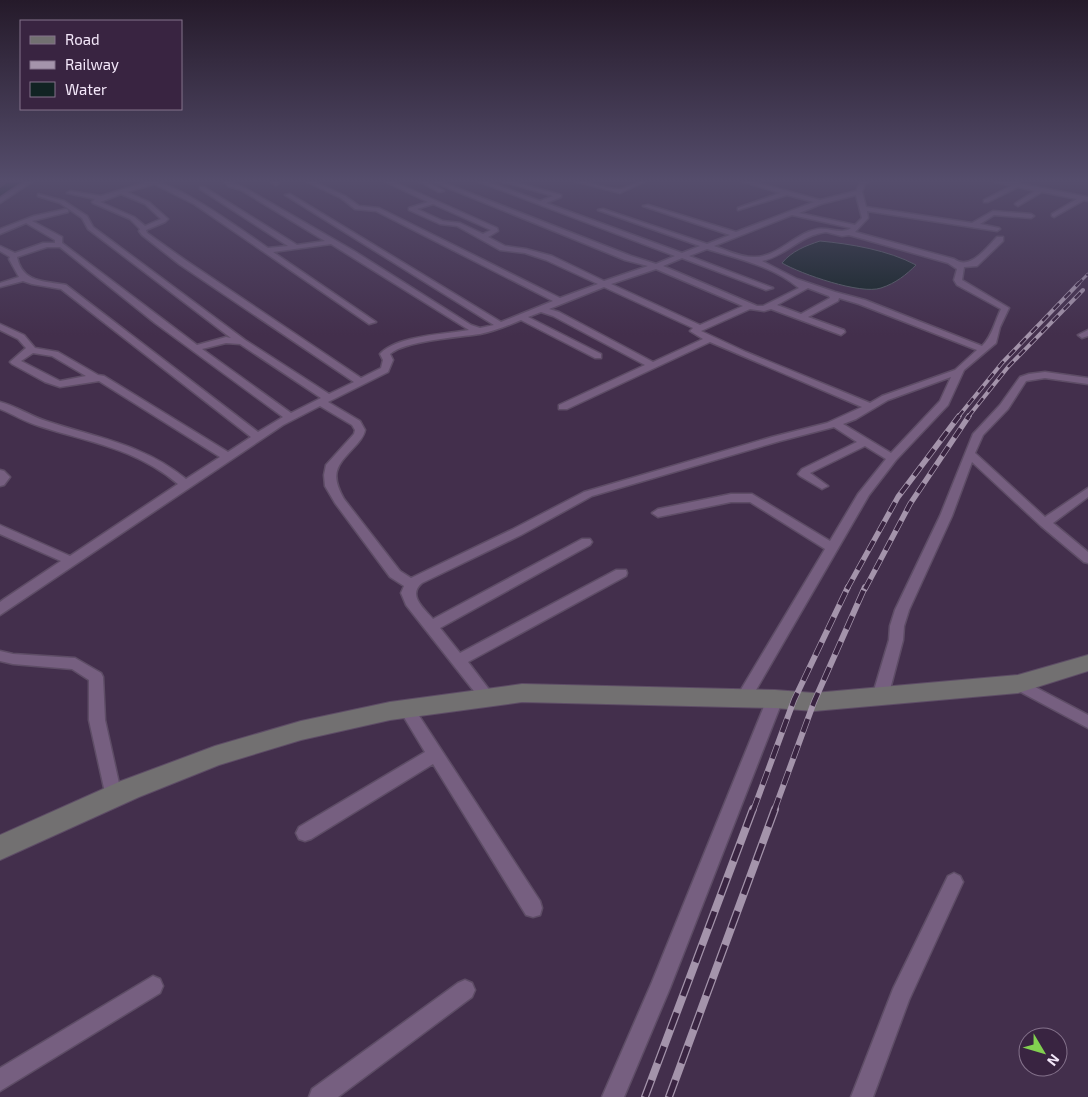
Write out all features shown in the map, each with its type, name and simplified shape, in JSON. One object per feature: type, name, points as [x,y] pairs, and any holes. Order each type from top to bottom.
[{"type":"street","points":[[47,232],[59,239],[58,244]]},
{"type":"street","points":[[96,232],[242,342],[356,423],[360,430],[358,435],[332,465],[330,475],[331,486],[339,500],[395,574],[411,586]]},
{"type":"street","points":[[143,232],[182,262],[362,382]]},
{"type":"street","points":[[237,232],[372,322]]},
{"type":"street","points":[[272,232],[294,246]]},
{"type":"street","points":[[315,232],[452,318],[480,331]]},
{"type":"street","points":[[348,232],[500,326]]},
{"type":"street","points":[[422,232],[475,257],[559,301]]},
{"type":"street","points":[[474,232],[503,248],[526,251],[549,258],[699,328]]},
{"type":"street","points":[[483,237],[492,232]]},
{"type":"street","points":[[563,232],[628,258],[656,266],[760,310],[802,291],[803,286],[794,280]]},
{"type":"street","points":[[618,232],[769,288]]},
{"type":"street","points":[[668,232],[756,261],[794,280],[832,294],[862,302],[984,350]]},
{"type":"street","points":[[728,232],[734,234]]},
{"type":"street","points":[[0,610],[13,599],[290,416],[385,370],[388,360],[385,354],[390,348],[500,326],[559,301],[656,266],[739,232]]},
{"type":"street","points":[[756,261],[766,258],[816,232]]},
{"type":"street","points":[[861,232],[933,254],[959,265],[974,264],[1000,240]]},
{"type":"street","points":[[265,251],[331,242]]},
{"type":"street","points":[[0,248],[14,256],[46,245],[58,244],[290,416]]},
{"type":"street","points":[[14,256],[13,259],[24,278],[32,282],[59,285],[66,289],[257,437]]},
{"type":"street","points":[[486,696],[411,602],[408,594],[411,586],[417,580],[517,532],[588,494],[776,439],[835,424],[869,406],[917,385],[958,372],[993,341],[996,327],[1005,308],[960,283],[958,280],[961,268],[959,265]]},
{"type":"street","points":[[0,284],[24,278]]},
{"type":"street","points":[[800,318],[832,302],[835,299],[832,294]]},
{"type":"street","points":[[749,306],[694,331],[869,406]]},
{"type":"street","points":[[771,306],[841,332]]},
{"type":"street","points":[[540,309],[556,314],[652,365]]},
{"type":"street","points":[[520,317],[598,356]]},
{"type":"street","points":[[0,327],[21,337],[31,350]]},
{"type":"street","points":[[563,407],[709,339]]},
{"type":"street","points":[[196,348],[226,340],[242,342]]},
{"type":"street","points":[[95,377],[74,382],[58,383],[15,362],[19,357],[31,350],[55,354],[95,377],[101,378],[228,457]]},
{"type":"street","points":[[744,698],[864,494],[892,458],[944,403],[954,388],[958,372]]},
{"type":"street","points":[[880,697],[896,640],[897,626],[902,610],[916,585],[952,503],[969,453],[978,434],[1004,407],[1023,379],[1027,377],[1037,375],[1088,380]]},
{"type":"street","points":[[0,405],[40,423],[128,449],[163,466],[186,485]]},
{"type":"street","points":[[835,424],[892,458]]},
{"type":"street","points":[[822,486],[807,477],[804,474],[806,471],[865,442]]},
{"type":"street","points":[[969,453],[1045,523],[1088,559]]},
{"type":"street","points":[[0,473],[4,477],[0,483]]},
{"type":"street","points":[[1045,523],[1088,491]]},
{"type":"street","points":[[658,513],[730,498],[752,498],[833,548]]},
{"type":"street","points":[[0,529],[71,561]]},
{"type":"street","points":[[430,627],[586,542]]},
{"type":"street","points":[[458,661],[621,573]]},
{"type":"street","points":[[0,594],[13,599]]},
{"type":"street","points":[[0,656],[13,659],[74,664],[96,678],[97,720],[114,798]]},
{"type":"street","points":[[0,848],[173,771],[256,743],[354,718],[486,696],[522,693],[744,698],[814,702],[1018,684],[1088,663]]},
{"type":"street","points":[[1018,684],[1088,722]]},
{"type":"street","points":[[613,1097],[660,988],[775,699]]},
{"type":"street","points":[[407,709],[533,908]]},
{"type":"street","points":[[305,833],[435,754]]},
{"type":"street","points":[[862,1097],[900,996],[954,882]]},
{"type":"street","points":[[0,1080],[153,986]]},
{"type":"street","points":[[320,1097],[464,990]]},
{"type":"water","points":[[820,241],[869,248],[894,255],[916,265],[896,281],[886,286],[860,289],[803,273],[782,263],[799,249]]},
{"type":"railway","points":[[1079,283],[1088,274]]},
{"type":"railway","points":[[958,417],[1002,363],[1079,283]]},
{"type":"railway","points":[[968,417],[1008,367],[1083,290]]},
{"type":"railway","points":[[847,588],[898,497],[959,416]]},
{"type":"railway","points":[[865,589],[910,504],[969,416]]},
{"type":"railway","points":[[774,811],[814,702],[865,587]]},
{"type":"railway","points":[[753,811],[794,700],[847,588]]},
{"type":"railway","points":[[645,1097],[753,809]]},
{"type":"railway","points":[[669,1097],[775,809]]}]
